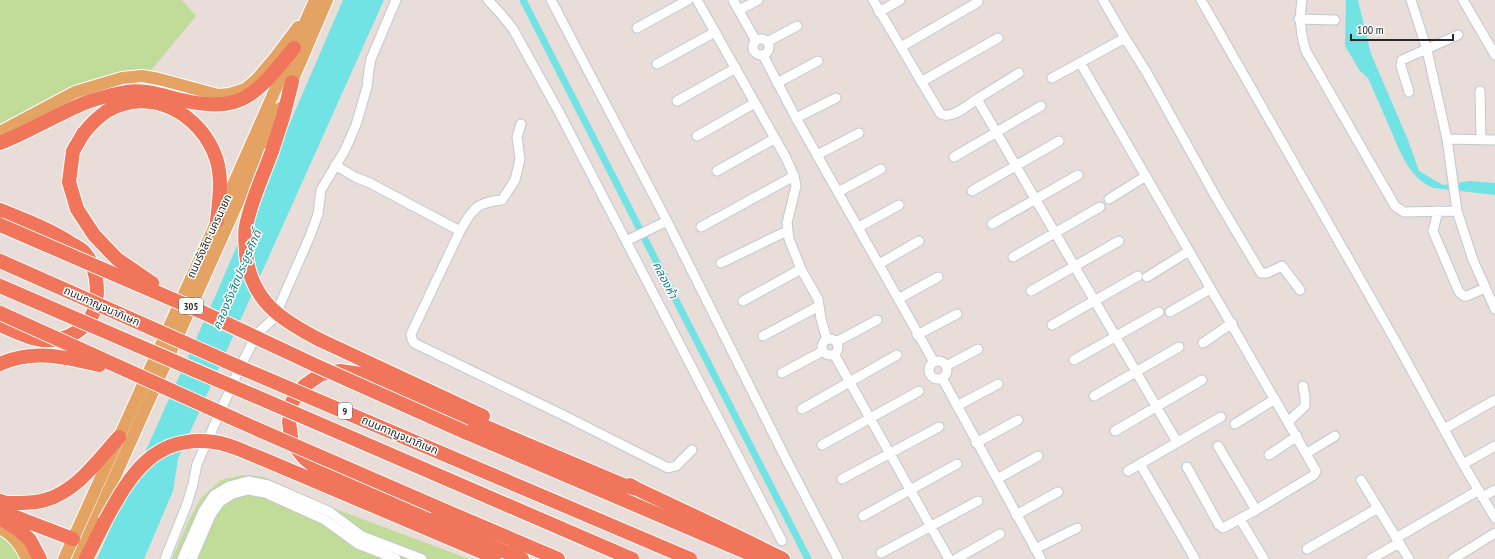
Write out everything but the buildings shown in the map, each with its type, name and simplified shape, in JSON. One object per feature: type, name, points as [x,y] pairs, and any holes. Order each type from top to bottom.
[{"type":"highway","points":[[0,143],[14,138],[83,104],[103,97],[129,92],[155,93],[210,105],[232,103],[262,86],[294,48]]},
{"type":"highway","points":[[292,82],[284,117],[250,210],[246,228],[246,250],[250,275],[254,285],[276,314],[295,327],[320,340],[625,481],[637,489],[655,505],[762,559]]},
{"type":"highway","points":[[202,312],[138,274],[116,259],[94,235],[77,209],[69,182],[73,151],[83,134],[95,121],[107,111],[122,104],[146,100],[176,109],[200,128],[217,158],[220,187],[217,221]]},
{"type":"highway","points":[[0,210],[58,235],[83,251],[92,262],[96,275],[97,290],[93,312],[85,325],[68,337],[48,340],[27,337],[0,325]]},
{"type":"highway","points":[[0,225],[202,312],[324,369],[465,432],[724,530],[783,559]]},
{"type":"highway","name":"ถนนกาญจนาภิเษก","points":[[0,261],[254,373],[690,559]]},
{"type":"highway","name":"ถนนกาญจนาภิเษก","points":[[0,286],[632,559]]},
{"type":"highway","points":[[0,313],[157,384],[558,559]]},
{"type":"highway","points":[[0,364],[18,357],[34,355],[62,357],[100,365],[157,384]]},
{"type":"highway","points":[[522,559],[320,471],[304,458],[292,443],[289,422],[292,402],[304,386],[320,374],[340,371],[361,374],[623,485],[637,489]]},
{"type":"highway","points":[[0,501],[6,503],[44,501],[59,495],[79,481],[119,436]]},
{"type":"highway","points":[[86,559],[117,499],[132,476],[141,466],[154,455],[170,446],[185,442],[215,442],[234,447],[498,559]]},
{"type":"highway","points":[[0,511],[73,539]]},
{"type":"highway","points":[[0,518],[19,530],[30,540],[40,559]]},
{"type":"main road","name":"ถนนรังสิต-นครนายก","points":[[78,559],[292,82],[327,0]]},
{"type":"main road","name":"ถนนรังสิต-นครนายก","points":[[64,559],[313,5]]},
{"type":"main road","points":[[0,132],[75,92],[122,78],[142,76],[159,79],[218,95],[230,94],[245,89],[257,79],[274,59],[313,5]]},
{"type":"main road","points":[[0,528],[9,533],[17,541],[27,559]]},
{"type":"main road","points":[[73,539],[91,529]]},
{"type":"street","points":[[165,559],[187,504],[200,457],[250,347],[257,334],[272,320],[278,309],[315,222],[321,199],[321,190],[345,150],[356,125],[367,87],[372,59],[396,0]]},
{"type":"street","points":[[488,0],[513,29],[538,72],[629,240],[695,374],[733,443],[782,541]]},
{"type":"street","points":[[551,0],[838,559]]},
{"type":"street","points":[[637,28],[688,0]]},
{"type":"street","points":[[697,0],[786,158],[794,176],[796,192],[787,223],[787,231],[802,269],[816,293],[827,340]]},
{"type":"street","points":[[733,0],[756,41]]},
{"type":"street","points":[[738,10],[758,0]]},
{"type":"street","points":[[873,0],[942,115],[952,114],[1019,73]]},
{"type":"street","points":[[879,12],[900,0]]},
{"type":"street","points":[[1103,0],[1147,73],[1217,199],[1262,273],[1268,273],[1282,266],[1300,290]]},
{"type":"street","points":[[1201,0],[1495,518]]},
{"type":"street","points":[[1302,0],[1299,19],[1301,34],[1306,50],[1395,206],[1404,212],[1457,211]]},
{"type":"street","points":[[1411,0],[1427,50],[1447,138],[1457,211],[1485,288],[1495,309]]},
{"type":"street","points":[[1463,0],[1495,55]]},
{"type":"street","points":[[900,47],[978,2]]},
{"type":"street","points":[[1299,19],[1335,20]]},
{"type":"street","points":[[756,41],[763,40],[767,42],[797,26]]},
{"type":"street","points":[[657,64],[715,32]]},
{"type":"street","points":[[1409,92],[1401,66],[1402,60],[1458,35]]},
{"type":"street","points":[[921,82],[998,38]]},
{"type":"street","points":[[1052,78],[1081,64],[1125,38]]},
{"type":"street","points":[[756,41],[753,45],[753,50],[756,54],[763,55],[769,50],[767,42]]},
{"type":"street","points":[[763,55],[796,118],[859,227],[917,335],[934,362]]},
{"type":"street","points":[[777,83],[818,61]]},
{"type":"street","points":[[1081,64],[1210,289],[1232,323],[1307,453],[1316,469],[1316,473],[1225,528],[1221,527],[1187,467]]},
{"type":"street","points":[[676,101],[736,68]]},
{"type":"street","points":[[1480,91],[1481,139]]},
{"type":"street","points":[[796,118],[836,98]]},
{"type":"street","points":[[977,99],[1017,165],[1177,442]]},
{"type":"street","points":[[697,136],[755,103]]},
{"type":"street","points":[[954,157],[1041,106]]},
{"type":"street","points":[[521,124],[517,137],[520,159],[515,180],[502,200],[483,203],[476,208],[467,219],[411,334],[414,343],[668,468],[676,466],[692,450]]},
{"type":"street","points":[[817,155],[859,133]]},
{"type":"street","points":[[1447,138],[1495,140]]},
{"type":"street","points":[[717,171],[774,139]]},
{"type":"street","points":[[972,191],[1059,141]]},
{"type":"street","points":[[335,165],[355,178],[370,183],[460,231]]},
{"type":"street","points":[[838,192],[881,169]]},
{"type":"street","points":[[992,224],[1078,175]]},
{"type":"street","points":[[701,227],[794,176]]},
{"type":"street","points":[[1109,199],[1146,176]]},
{"type":"street","points":[[859,227],[899,205]]},
{"type":"street","points":[[1013,257],[1100,207]]},
{"type":"street","points":[[1438,211],[1433,231],[1459,292],[1462,295],[1467,296],[1485,288]]},
{"type":"street","points":[[629,240],[665,222]]},
{"type":"street","points":[[721,263],[787,231]]},
{"type":"street","points":[[879,264],[919,241]]},
{"type":"street","points":[[1031,291],[1118,241]]},
{"type":"street","points":[[1052,325],[1095,300],[1189,251]]},
{"type":"street","points":[[743,301],[802,269]]},
{"type":"street","points":[[898,299],[938,277]]},
{"type":"street","points":[[1170,312],[1210,289]]},
{"type":"street","points":[[763,336],[819,306]]},
{"type":"street","points":[[1074,360],[1159,312]]},
{"type":"street","points":[[917,335],[957,314]]},
{"type":"street","points":[[836,342],[877,320]]},
{"type":"street","points":[[1203,342],[1232,323]]},
{"type":"street","points":[[823,351],[828,355],[834,354],[838,349],[836,342],[830,339],[827,340]]},
{"type":"street","points":[[823,351],[823,345],[827,340]]},
{"type":"street","points":[[1094,396],[1178,347]]},
{"type":"street","points":[[946,366],[978,348]]},
{"type":"street","points":[[782,373],[823,351]]},
{"type":"street","points":[[834,354],[949,559]]},
{"type":"street","points":[[802,409],[897,355]]},
{"type":"street","points":[[934,362],[940,362],[946,366],[947,372],[942,378]]},
{"type":"street","points":[[934,362],[929,368],[930,374],[934,378],[942,378]]},
{"type":"street","points":[[942,378],[976,443],[1041,559]]},
{"type":"street","points":[[1115,431],[1202,380]]},
{"type":"street","points":[[957,406],[998,384]]},
{"type":"street","points":[[1288,422],[1304,406],[1305,397],[1303,386]]},
{"type":"street","points":[[822,445],[919,390]]},
{"type":"street","points":[[1235,424],[1275,399]]},
{"type":"street","points":[[1444,429],[1495,400]]},
{"type":"street","points":[[1128,471],[1221,417]]},
{"type":"street","points":[[976,443],[1018,420]]},
{"type":"street","points":[[842,478],[939,427]]},
{"type":"street","points":[[1269,455],[1297,436]]},
{"type":"street","points":[[1307,453],[1335,436]]},
{"type":"street","points":[[1218,446],[1256,510]]},
{"type":"street","points":[[1463,464],[1495,446]]},
{"type":"street","points":[[997,479],[1038,456]]},
{"type":"street","points":[[863,516],[957,464]]},
{"type":"street","points":[[1140,464],[1195,559]]},
{"type":"street","points":[[1361,480],[1409,559]]},
{"type":"street","points":[[182,559],[203,511],[214,495],[229,486],[248,481],[268,485],[330,512],[362,536],[393,555]]},
{"type":"street","points":[[192,559],[210,515],[220,502],[233,494],[248,490],[265,493],[325,520],[358,544],[393,555],[422,559]]},
{"type":"street","points":[[1372,559],[1398,540],[1480,494],[1495,490]]},
{"type":"street","points":[[1016,515],[1058,492]]},
{"type":"street","points":[[881,553],[978,501]]},
{"type":"street","points":[[1307,549],[1378,508]]},
{"type":"street","points":[[1240,519],[1264,559]]},
{"type":"street","points":[[1035,549],[1077,528]]},
{"type":"street","points":[[1453,559],[1495,533]]},
{"type":"street","points":[[956,559],[1000,534]]},
{"type":"green space","points":[[0,0],[182,0],[196,16],[148,74],[112,76],[0,129]]},
{"type":"green space","points":[[243,475],[264,477],[338,510],[469,559],[172,559],[189,520],[201,498],[221,480]]},
{"type":"green space","points":[[0,536],[9,541],[24,559],[0,559]]},
{"type":"water","name":"คลองรังสิตประยูรศักดิ์","points":[[343,0],[384,0],[178,459],[173,491],[144,559],[97,559],[214,299]]},
{"type":"water","points":[[1346,0],[1358,0],[1371,54],[1408,140],[1419,171],[1443,185],[1469,181],[1495,183],[1495,195],[1433,188],[1424,183],[1411,170],[1405,162],[1368,78],[1360,71],[1345,46]]},
{"type":"waterway","name":"คลองห้า","points":[[523,0],[808,559]]}]
